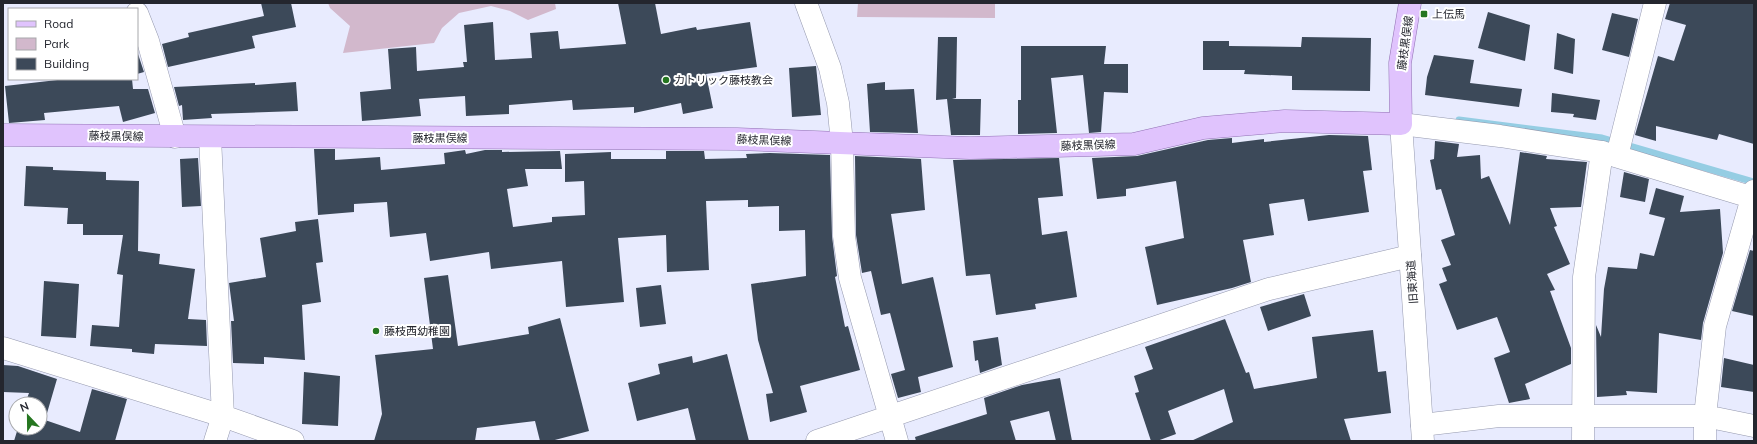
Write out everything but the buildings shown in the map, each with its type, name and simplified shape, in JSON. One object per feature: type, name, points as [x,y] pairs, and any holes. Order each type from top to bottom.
[{"type":"main road","name":"藤枝黒俣線","points":[[3,135],[729,139],[970,148],[1134,144],[1203,128],[1285,121],[1401,124],[1400,63],[1410,3]]},
{"type":"street","points":[[806,3],[830,68],[838,103],[842,143],[844,236],[850,278],[897,441]]},
{"type":"street","points":[[1583,441],[1584,276],[1610,154],[1655,3]]},
{"type":"street","points":[[138,16],[148,41],[175,137]]},
{"type":"street","points":[[1401,124],[1500,136],[1610,154],[1753,195],[1715,326],[1705,416],[1705,441]]},
{"type":"street","name":"旧東海道","points":[[1401,124],[1422,433]]},
{"type":"street","points":[[210,137],[223,416],[215,441]]},
{"type":"street","points":[[817,441],[1269,289],[1410,256]]},
{"type":"street","points":[[3,348],[223,416],[293,441]]},
{"type":"street","points":[[1422,433],[1499,416],[1705,416],[1754,426]]},
{"type":"green space","points":[[328,3],[555,3],[556,9],[528,20],[510,11],[491,6],[459,13],[442,28],[434,43],[343,53],[350,26],[330,8]]},
{"type":"green space","points":[[858,3],[995,3],[995,18],[857,17]]},
{"type":"waterway","points":[[1459,120],[1602,138],[1754,182]]},
{"type":"place","name":"上伝馬","points":[[1424,14]]},
{"type":"place","name":"カトリック藤枝教会","points":[[666,80]]},
{"type":"place","name":"藤枝西幼稚園","points":[[376,331]]}]
